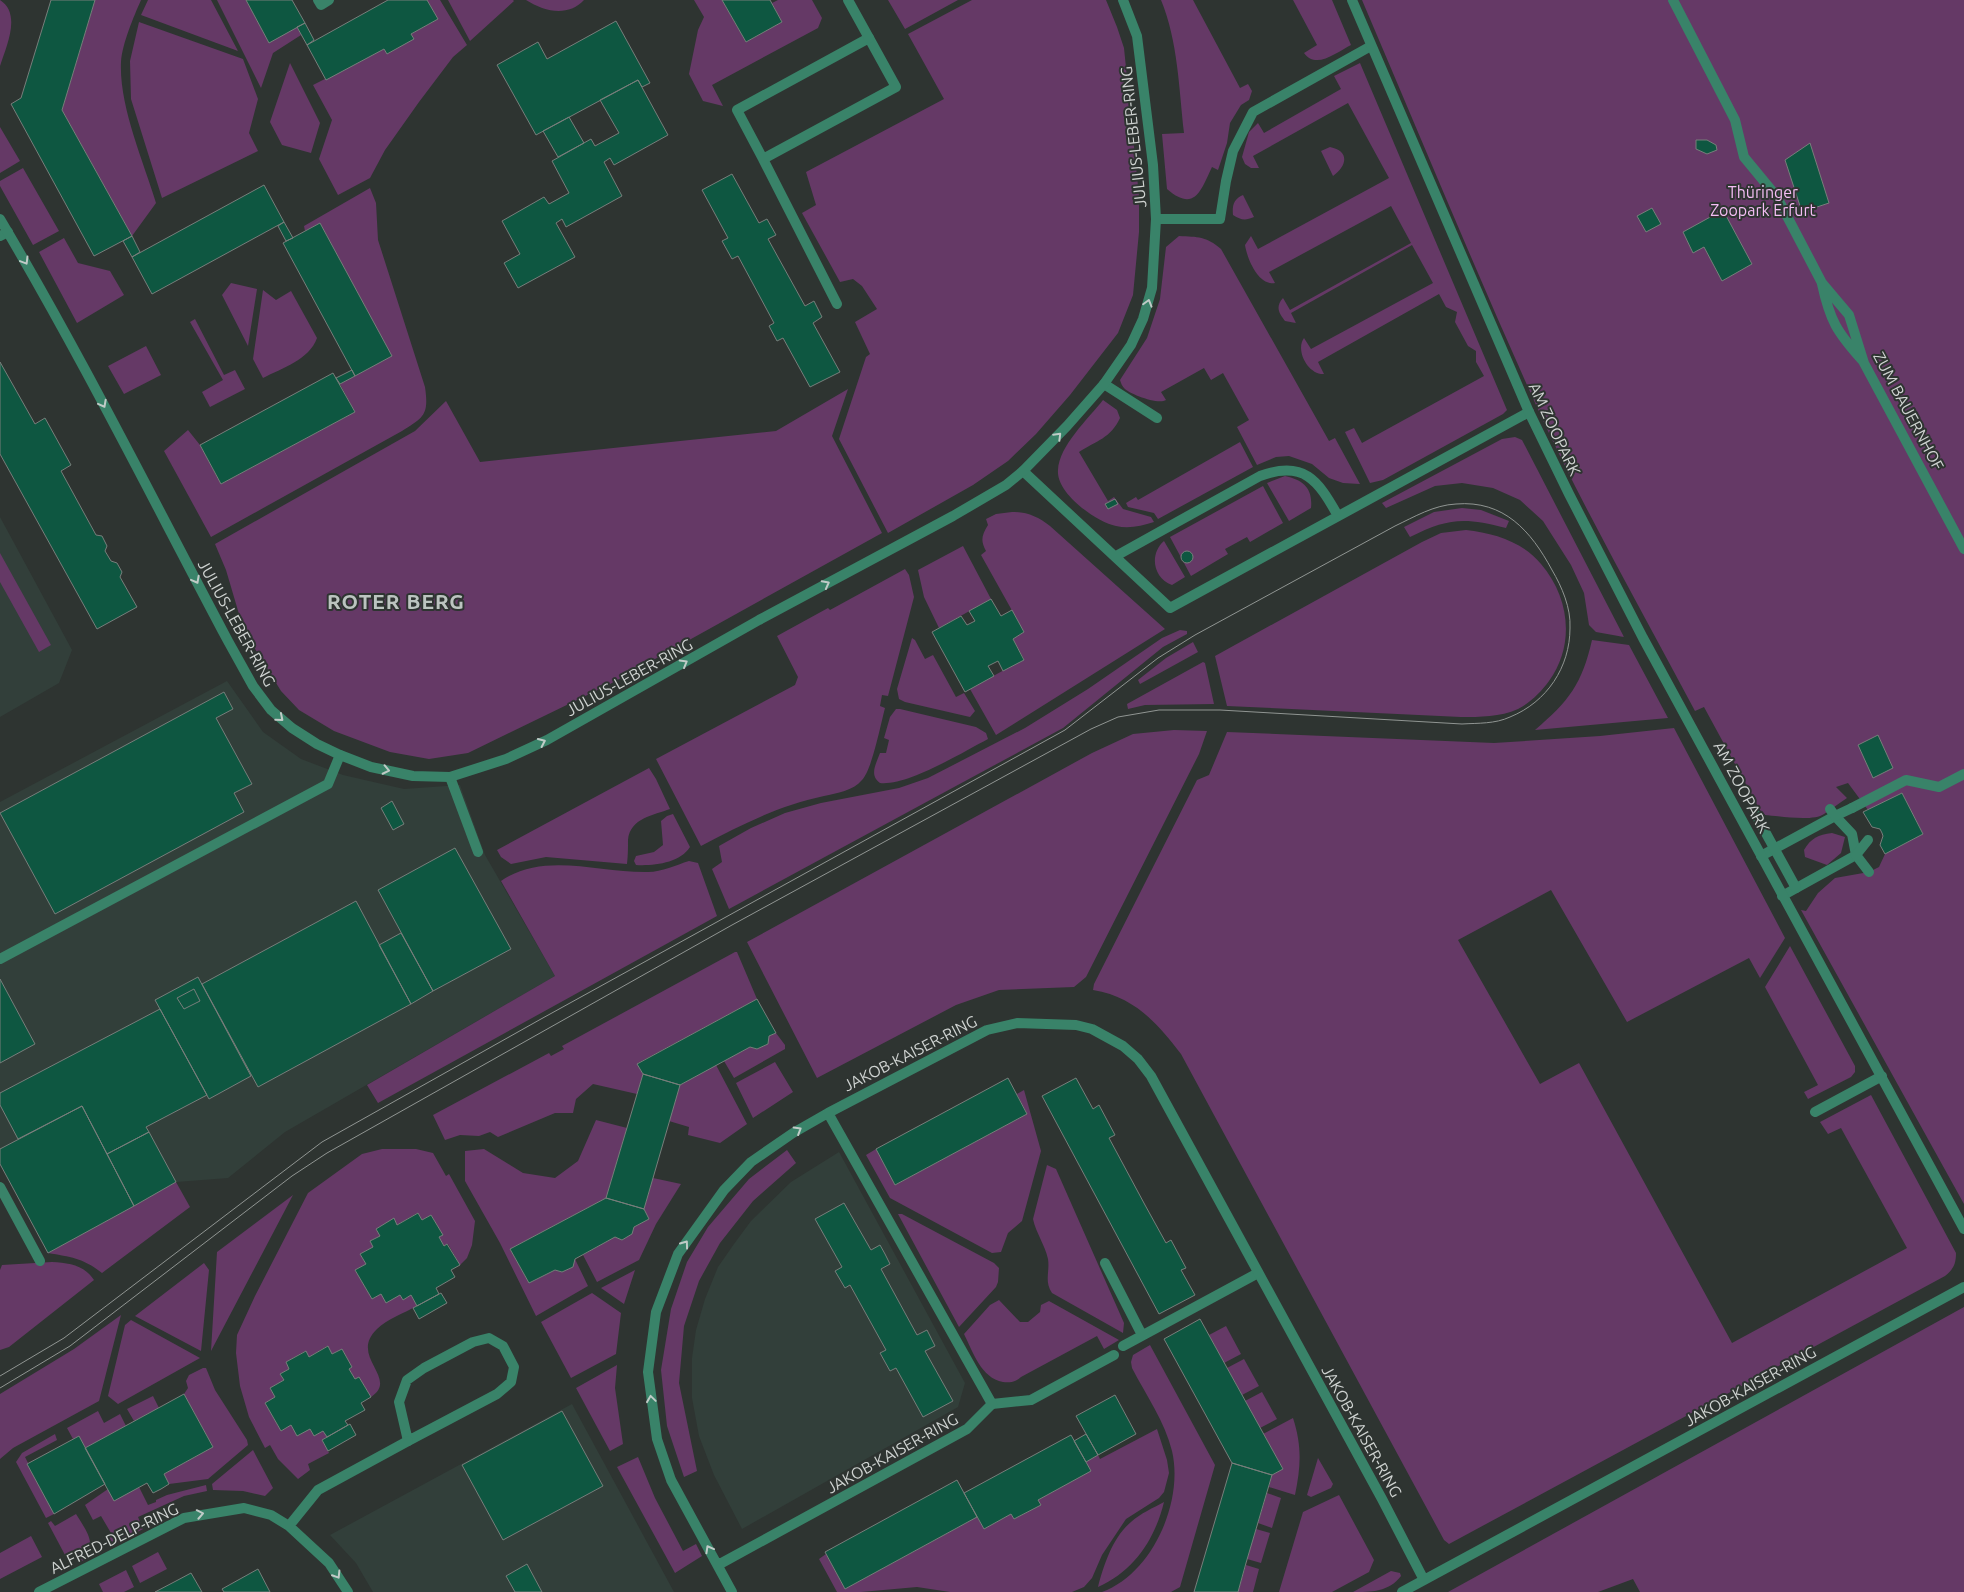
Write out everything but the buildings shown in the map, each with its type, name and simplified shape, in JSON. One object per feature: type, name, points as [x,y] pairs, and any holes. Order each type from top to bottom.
[{"type":"street","points":[[318,0],[321,5],[330,0]]},
{"type":"street","points":[[763,159],[896,87],[848,0]]},
{"type":"street","name":"JULIUS-LEBER-RING","points":[[0,219],[4,234],[78,355],[253,686],[271,710],[292,728],[316,744],[371,767],[413,776],[450,777],[506,759],[547,740],[759,620],[953,516],[1006,485],[1023,471],[1068,426],[1104,384],[1131,345],[1143,319],[1152,288],[1156,219],[1153,165],[1138,36],[1123,0]]},
{"type":"street","name":"AM ZOOPARK","points":[[1352,0],[1529,412],[1637,626],[1964,1229]]},
{"type":"street","name":"ZUM BAUERNHOF","points":[[1673,0],[1735,120],[1744,157],[1777,198],[1822,283],[1849,315],[1864,363],[1964,549]]},
{"type":"street","points":[[837,304],[737,110],[869,38]]},
{"type":"street","points":[[1156,219],[1220,219],[1233,152],[1253,112],[1372,46]]},
{"type":"street","points":[[1822,283],[1828,310],[1838,332],[1864,363]]},
{"type":"street","points":[[1104,384],[1157,418]]},
{"type":"street","points":[[1023,471],[1170,608],[1529,412]]},
{"type":"street","points":[[1116,556],[1260,476],[1276,470],[1304,473],[1316,481],[1338,516]]},
{"type":"street","points":[[0,959],[328,784],[340,755]]},
{"type":"street","name":"AM ZOOPARK","points":[[1761,856],[1832,812],[1852,808],[1906,780],[1939,788],[1964,774]]},
{"type":"street","points":[[450,777],[478,852]]},
{"type":"street","points":[[1832,812],[1852,834],[1856,855],[1869,872]]},
{"type":"street","name":"AM ZOOPARK","points":[[1756,815],[1796,888]]},
{"type":"street","points":[[1782,896],[1856,855],[1868,840]]},
{"type":"street","name":"JAKOB-KAISER-RING","points":[[732,1592],[671,1480],[657,1439],[648,1372],[656,1312],[678,1254],[724,1190],[751,1162],[793,1133],[828,1113],[987,1030],[1017,1023],[1076,1025],[1092,1029],[1123,1046],[1138,1059],[1150,1076],[1382,1499],[1424,1580],[1964,1287]]},
{"type":"street","points":[[1815,1112],[1882,1076]]},
{"type":"street","points":[[828,1113],[992,1404],[1031,1400],[1114,1355]]},
{"type":"street","points":[[0,1187],[40,1261]]},
{"type":"street","points":[[1105,1263],[1142,1335]]},
{"type":"street","points":[[1123,1346],[1258,1273]]},
{"type":"street","points":[[289,1526],[318,1490],[498,1394],[511,1382],[514,1367],[503,1346],[489,1338],[473,1342],[424,1368],[407,1380],[399,1402],[408,1441]]},
{"type":"street","name":"JAKOB-KAISER-RING","points":[[718,1565],[967,1429],[992,1404]]},
{"type":"street","name":"ALFRED-DELP-RING","points":[[39,1592],[184,1518],[244,1508],[258,1510],[271,1515],[289,1526],[329,1563],[348,1592]]},
{"type":"street","points":[[1402,1592],[1424,1580]]},
{"type":"shaded area","points":[[0,517],[72,650],[59,683],[0,717]]},
{"type":"shaded area","points":[[227,681],[263,732],[301,759],[343,775],[404,789],[460,785],[485,855],[555,976],[285,1132],[228,1178],[176,1182],[48,1253],[0,1164],[0,802]]},
{"type":"shaded area","points":[[839,1152],[965,1383],[958,1407],[742,1529],[714,1475],[699,1436],[692,1398],[692,1358],[696,1330],[705,1299],[718,1267],[751,1221],[791,1182]]},
{"type":"shaded area","points":[[572,1404],[674,1592],[373,1592],[356,1563],[330,1535]]},
{"type":"green space","points":[[0,0],[7,6],[11,22],[0,66]]},
{"type":"green space","points":[[95,0],[141,0],[124,47],[121,62],[121,79],[128,115],[156,203],[132,236],[62,110]]},
{"type":"green space","points":[[148,0],[211,0],[238,51],[141,15]]},
{"type":"green space","points":[[217,0],[246,0],[269,42],[297,27],[301,35],[273,53],[261,88]]},
{"type":"green space","points":[[427,0],[440,0],[467,45],[453,57],[419,102],[385,150],[370,178],[338,195],[319,159],[332,120],[313,85],[384,49],[414,39],[411,34],[438,19]]},
{"type":"green space","points":[[448,0],[513,0],[514,1],[470,41]]},
{"type":"green space","points":[[526,0],[584,0],[571,9],[556,11],[548,10]]},
{"type":"green space","points":[[694,0],[722,0],[746,42],[782,22],[772,3],[778,0],[812,0],[822,18],[818,28],[712,85],[723,106],[703,101],[689,74],[698,30],[704,17]]},
{"type":"green space","points":[[888,0],[958,0],[905,29]]},
{"type":"green space","points":[[972,0],[1106,0],[1124,48],[1139,196],[1139,232],[1133,295],[1118,333],[1070,395],[1036,434],[1008,461],[973,485],[888,533],[839,439],[866,357],[870,354],[855,322],[877,309],[862,286],[853,279],[840,282],[802,213],[816,205],[806,172],[944,99],[908,34]]},
{"type":"green space","points":[[1161,0],[1193,0],[1240,88],[1248,84],[1252,91],[1249,100],[1241,105],[1230,123],[1227,143],[1218,170],[1212,167],[1204,184],[1196,196],[1191,199],[1184,199],[1167,189],[1162,134],[1184,133],[1174,48],[1167,16]]},
{"type":"green space","points":[[1293,0],[1332,0],[1351,45],[1327,58],[1314,60],[1309,58],[1304,53],[1317,45]]},
{"type":"green space","name":"Thüringer Zoopark Erfurt","points":[[1362,0],[1964,0],[1964,1204],[1801,910],[1806,911],[1818,893],[1835,878],[1869,872],[1879,867],[1885,854],[1923,834],[1902,793],[1868,810],[1848,783],[1836,787],[1847,798],[1819,816],[1795,818],[1765,815],[1760,810],[1704,707],[1695,711],[1558,452],[1494,311]]},
{"type":"green space","points":[[139,22],[243,59],[258,99],[249,133],[258,151],[162,198],[131,99],[130,61]]},
{"type":"green space","points":[[290,63],[320,123],[311,153],[282,145],[270,122]]},
{"type":"green space","points":[[1360,63],[1507,410],[1503,414],[1383,480],[1370,483],[1345,432],[1354,428],[1362,443],[1484,376],[1476,362],[1476,351],[1468,346],[1455,322],[1457,312],[1446,307],[1439,294],[1318,362],[1324,374],[1318,373],[1308,366],[1301,349],[1304,338],[1311,349],[1433,283],[1412,245],[1291,313],[1296,323],[1285,321],[1279,310],[1279,304],[1283,298],[1290,310],[1411,243],[1391,206],[1269,272],[1275,283],[1263,280],[1254,270],[1246,250],[1245,245],[1251,236],[1258,249],[1389,178],[1348,103],[1253,156],[1259,168],[1251,168],[1245,164],[1242,157],[1249,132],[1258,123],[1264,133],[1341,89],[1334,76]]},
{"type":"green space","points":[[0,127],[20,161],[0,173]]},
{"type":"green space","points":[[1330,147],[1341,152],[1344,159],[1341,168],[1333,176],[1321,151]]},
{"type":"green space","points":[[23,168],[59,231],[33,245],[0,186],[0,181]]},
{"type":"green space","points":[[370,188],[376,203],[378,240],[425,387],[425,410],[420,418],[402,431],[211,537],[164,451],[188,430],[200,445],[221,484],[355,412],[340,384],[391,356],[320,223],[305,231],[304,226]]},
{"type":"green space","points":[[1243,195],[1254,217],[1241,219],[1233,215],[1234,203]]},
{"type":"green space","points":[[1179,236],[1202,238],[1221,249],[1329,441],[1335,438],[1360,484],[1343,483],[1329,478],[1312,464],[1289,456],[1276,457],[1257,465],[1237,427],[1249,420],[1223,373],[1211,380],[1204,368],[1161,392],[1166,400],[1162,401],[1144,398],[1123,387],[1120,380],[1147,338],[1160,299],[1166,247]]},
{"type":"green space","points":[[64,238],[78,263],[110,271],[124,295],[77,323],[39,252]]},
{"type":"green space","points":[[231,283],[257,289],[248,346],[222,295]]},
{"type":"green space","points":[[263,290],[276,300],[291,291],[317,338],[313,346],[301,358],[263,378],[253,359]]},
{"type":"green space","points":[[195,319],[224,375],[235,370],[245,389],[210,407],[202,392],[223,380],[190,322]]},
{"type":"green space","points":[[146,346],[161,375],[124,394],[108,366]]},
{"type":"green space","points":[[848,389],[832,436],[882,533],[610,684],[468,753],[429,759],[390,752],[334,731],[299,710],[281,691],[244,631],[226,570],[215,544],[415,431],[446,401],[480,462],[776,431]]},
{"type":"green space","points":[[1103,400],[1117,410],[1120,418],[1108,435],[1079,452],[1108,501],[1114,497],[1123,509],[1151,517],[1154,522],[1140,526],[1121,527],[1098,519],[1070,497],[1059,479],[1058,470],[1063,452],[1075,433]]},
{"type":"green space","points":[[1515,437],[1522,440],[1624,637],[1596,632],[1589,625],[1584,593],[1571,565],[1543,521],[1520,500],[1493,488],[1462,483],[1435,486],[1386,508],[1382,503],[1502,439]]},
{"type":"green space","points":[[1240,442],[1253,467],[1158,519],[1154,513],[1128,507],[1126,503],[1136,497],[1138,500]]},
{"type":"green space","points":[[1285,476],[1297,480],[1306,486],[1311,501],[1311,508],[1289,521],[1267,483]]},
{"type":"green space","points":[[1263,486],[1283,523],[1250,542],[1247,537],[1225,549],[1228,554],[1191,576],[1170,537]]},
{"type":"green space","points":[[1462,508],[1481,510],[1509,521],[1506,528],[1479,522],[1456,521],[1435,526],[1410,537],[1404,527],[1434,512]]},
{"type":"green space","points":[[1012,512],[1032,516],[1050,526],[1165,629],[996,735],[970,689],[1024,659],[1013,639],[1024,632],[981,555],[986,551],[982,541],[988,525],[986,519],[996,514]]},
{"type":"green space","points":[[1466,530],[1497,536],[1517,544],[1534,556],[1551,577],[1563,606],[1566,637],[1563,652],[1549,681],[1527,704],[1504,714],[1468,717],[1227,706],[1215,656],[1422,542],[1441,533]]},
{"type":"green space","points":[[1164,541],[1185,577],[1172,585],[1161,577],[1155,565],[1156,552]]},
{"type":"green space","points":[[963,546],[991,599],[939,628],[924,597],[918,570]]},
{"type":"green space","points":[[0,553],[51,645],[39,652],[0,582]]},
{"type":"green space","points":[[905,569],[909,575],[914,597],[888,696],[882,695],[880,706],[885,708],[873,757],[866,775],[854,787],[807,800],[761,816],[701,846],[656,759],[795,685],[798,677],[777,636],[828,608],[830,610]]},
{"type":"green space","points":[[1180,630],[1187,631],[1187,634],[1163,647],[1063,728],[729,909],[712,869],[722,862],[719,846],[751,828],[785,813],[821,803],[899,788],[928,778],[1025,728],[1088,689],[1162,638]]},
{"type":"green space","points":[[912,638],[925,659],[933,655],[956,697],[964,693],[975,711],[970,717],[899,699],[897,689]]},
{"type":"green space","points":[[1592,640],[1629,645],[1668,718],[1535,730],[1557,710],[1579,680]]},
{"type":"green space","points":[[1193,642],[1198,652],[1140,684],[1138,680],[1166,658]]},
{"type":"green space","points":[[1203,662],[1205,663],[1214,704],[1145,705],[1128,709],[1127,704]]},
{"type":"green space","points":[[896,709],[976,727],[986,733],[988,739],[920,774],[892,783],[880,783],[875,776],[874,769],[880,753],[886,753],[889,740],[884,738],[890,717]]},
{"type":"green space","points":[[1674,728],[1785,938],[1760,978],[1749,958],[1627,1022],[1551,890],[1458,940],[1540,1084],[1579,1063],[1732,1343],[1907,1248],[1841,1128],[1828,1134],[1820,1122],[1871,1095],[1956,1253],[1955,1263],[1951,1271],[1945,1276],[1449,1544],[1444,1540],[1181,1054],[1144,1013],[1133,1005],[1108,993],[1093,990],[1094,984],[1197,780],[1209,775],[1227,732],[1494,743],[1600,736]]},
{"type":"green space","points":[[1174,730],[1207,731],[1199,754],[1086,977],[1074,987],[999,990],[956,1005],[817,1078],[747,942],[1092,753],[1133,734]]},
{"type":"green space","points":[[649,768],[670,809],[644,818],[633,827],[628,840],[627,864],[546,857],[511,864],[501,857],[497,850]]},
{"type":"green space","points":[[673,814],[690,847],[680,857],[673,860],[651,865],[636,865],[634,861],[636,856],[654,852],[663,845],[661,821]]},
{"type":"green space","points":[[1832,833],[1845,837],[1841,853],[1827,865],[1805,857],[1804,850],[1812,840]]},
{"type":"green space","points":[[689,861],[698,863],[717,916],[378,1103],[367,1085],[555,976],[501,881],[518,872],[535,867],[553,865],[653,872]]},
{"type":"green space","points":[[1790,946],[1855,1066],[1855,1072],[1851,1077],[1808,1099],[1804,1092],[1818,1085],[1765,987]]},
{"type":"green space","points":[[737,952],[757,999],[638,1063],[643,1074],[637,1094],[593,1084],[576,1099],[573,1113],[555,1113],[498,1137],[490,1132],[479,1136],[460,1135],[445,1140],[433,1115],[549,1053],[551,1056],[564,1049],[562,1046]]},
{"type":"green space","points":[[776,1033],[785,1045],[785,1049],[734,1078],[724,1061],[750,1047],[757,1049],[768,1044],[769,1036]]},
{"type":"green space","points":[[775,1062],[793,1092],[753,1118],[736,1083]]},
{"type":"green space","points":[[716,1065],[747,1124],[720,1143],[688,1135],[689,1127],[669,1121],[680,1085]]},
{"type":"green space","points":[[1024,1090],[1041,1151],[1022,1221],[1008,1233],[1001,1252],[992,1253],[890,1198],[866,1155],[876,1149],[895,1185],[1027,1114],[1017,1094]]},
{"type":"green space","points":[[596,1120],[627,1128],[606,1198],[510,1249],[529,1283],[555,1270],[562,1272],[573,1267],[575,1259],[588,1286],[536,1316],[500,1243],[465,1181],[465,1151],[484,1149],[523,1173],[555,1178],[578,1161]]},
{"type":"green space","points":[[382,1149],[416,1149],[433,1153],[446,1176],[449,1174],[475,1221],[472,1245],[467,1258],[460,1265],[448,1244],[444,1246],[439,1237],[442,1234],[431,1215],[422,1220],[417,1213],[397,1225],[394,1219],[376,1229],[380,1236],[370,1241],[373,1247],[360,1254],[366,1264],[355,1270],[372,1299],[381,1294],[400,1295],[403,1300],[411,1295],[417,1306],[386,1322],[377,1329],[370,1339],[368,1349],[370,1358],[380,1382],[378,1390],[371,1397],[359,1377],[355,1379],[349,1369],[352,1367],[342,1349],[332,1354],[327,1346],[309,1357],[305,1351],[286,1362],[289,1369],[280,1374],[284,1380],[270,1388],[275,1397],[265,1403],[281,1431],[291,1425],[310,1429],[314,1436],[323,1431],[327,1437],[322,1440],[329,1453],[308,1464],[310,1470],[298,1479],[278,1459],[270,1445],[265,1448],[249,1417],[240,1386],[236,1353],[237,1335],[308,1193],[362,1154]]},
{"type":"green space","points":[[787,1150],[796,1163],[753,1201],[720,1243],[699,1281],[684,1326],[679,1383],[697,1471],[684,1477],[667,1426],[661,1370],[671,1309],[687,1262],[708,1227],[749,1179]]},
{"type":"green space","points":[[1047,1165],[1056,1169],[1124,1323],[1123,1333],[1052,1293],[1050,1289],[1048,1284],[1048,1259],[1033,1219]]},
{"type":"green space","points":[[653,1178],[681,1184],[656,1224],[639,1260],[597,1282],[583,1255],[615,1237],[622,1240],[632,1234],[634,1227],[649,1219],[644,1209]]},
{"type":"green space","points":[[176,1182],[190,1207],[102,1273],[83,1261],[48,1253]]},
{"type":"green space","points":[[293,1195],[211,1351],[217,1252]]},
{"type":"green space","points":[[898,1214],[902,1214],[994,1263],[999,1268],[996,1287],[959,1327]]},
{"type":"green space","points":[[52,1262],[81,1268],[94,1280],[9,1347],[0,1350],[0,1270],[2,1265]]},
{"type":"green space","points":[[204,1263],[209,1270],[201,1351],[135,1316]]},
{"type":"green space","points":[[635,1270],[624,1304],[601,1288]]},
{"type":"green space","points":[[592,1293],[621,1313],[616,1354],[571,1378],[541,1322]]},
{"type":"green space","points":[[999,1300],[1020,1322],[1028,1322],[1040,1312],[1041,1305],[1049,1301],[1119,1340],[1104,1349],[1097,1336],[1015,1381],[995,1380],[983,1370],[964,1334],[990,1305]]},
{"type":"green space","points":[[1964,1307],[1964,1592],[1640,1592],[1633,1579],[1598,1592],[1448,1592]]},
{"type":"green space","points":[[121,1315],[99,1401],[13,1448],[0,1459],[0,1394],[74,1349]]},
{"type":"green space","points":[[131,1320],[200,1358],[118,1404],[108,1396],[125,1325]]},
{"type":"green space","points":[[1226,1326],[1241,1354],[1224,1363],[1209,1335]]},
{"type":"green space","points":[[1150,1345],[1215,1465],[1180,1587],[1171,1592],[1102,1592],[1120,1583],[1136,1570],[1149,1553],[1160,1534],[1173,1492],[1174,1471],[1169,1440],[1160,1419],[1132,1368],[1131,1362],[1133,1355]]},
{"type":"green space","points":[[1244,1359],[1259,1386],[1242,1395],[1227,1368]]},
{"type":"green space","points":[[617,1365],[615,1388],[623,1444],[610,1451],[576,1388]]},
{"type":"green space","points":[[206,1368],[215,1390],[247,1440],[248,1445],[208,1479],[169,1484],[164,1474],[213,1447],[184,1394],[188,1388],[186,1381],[189,1375]]},
{"type":"green space","points":[[1262,1392],[1277,1419],[1260,1428],[1245,1401]]},
{"type":"green space","points":[[153,1396],[159,1408],[134,1421],[127,1409]]},
{"type":"green space","points":[[98,1411],[104,1423],[120,1414],[126,1426],[85,1448],[79,1436],[73,1439],[67,1428]]},
{"type":"green space","points":[[1293,1418],[1300,1456],[1295,1495],[1269,1487],[1272,1475],[1283,1469],[1263,1434]]},
{"type":"green space","points":[[1157,1429],[1169,1473],[1164,1492],[1159,1498],[1126,1519],[1102,1555],[1092,1578],[1084,1587],[1072,1592],[950,1592],[917,1587],[837,1592],[819,1559],[826,1554],[845,1589],[977,1517],[984,1529],[1011,1514],[1014,1519],[1041,1505],[1038,1500],[1090,1471],[1086,1462],[1098,1455],[1100,1459]]},
{"type":"green space","points":[[55,1434],[57,1440],[25,1457],[54,1514],[46,1518],[16,1462],[22,1453]]},
{"type":"green space","points":[[253,1450],[273,1488],[265,1496],[243,1491],[213,1490],[212,1484]]},
{"type":"green space","points":[[638,1457],[655,1498],[683,1551],[696,1544],[702,1556],[675,1573],[617,1467]]},
{"type":"green space","points":[[1318,1458],[1333,1484],[1331,1488],[1311,1497],[1307,1495]]},
{"type":"green space","points":[[206,1485],[207,1491],[184,1496],[138,1517],[143,1529],[117,1543],[104,1539],[111,1533],[101,1516],[93,1520],[85,1505],[108,1489],[139,1487],[148,1505],[167,1495]]},
{"type":"green space","points":[[1267,1493],[1281,1498],[1272,1528],[1258,1523]]},
{"type":"green space","points":[[1339,1495],[1374,1560],[1369,1572],[1332,1592],[1279,1592],[1303,1512]]},
{"type":"green space","points":[[1164,1502],[1155,1529],[1141,1552],[1122,1572],[1098,1587],[1106,1560],[1119,1535],[1135,1519]]},
{"type":"green space","points":[[76,1514],[86,1530],[90,1541],[87,1558],[82,1561],[65,1555],[48,1523],[51,1521],[55,1526]]},
{"type":"green space","points":[[1256,1529],[1270,1533],[1261,1563],[1247,1559]]},
{"type":"green space","points":[[31,1536],[42,1557],[0,1579],[0,1553]]},
{"type":"green space","points":[[158,1552],[167,1569],[140,1583],[132,1566]]},
{"type":"green space","points":[[1246,1565],[1259,1569],[1253,1592],[1238,1592]]},
{"type":"green space","points":[[126,1570],[134,1587],[124,1592],[103,1592],[99,1584]]},
{"type":"green space","points":[[1391,1571],[1400,1573],[1401,1576],[1391,1585],[1379,1590],[1353,1592]]},
{"type":"tram line","points":[[0,1376],[64,1338],[322,1142],[1065,730],[1158,658],[1195,635],[1395,526],[1424,512],[1448,505],[1473,504],[1488,507],[1502,513],[1525,531],[1544,556],[1556,577],[1565,598],[1570,620],[1566,656],[1554,682],[1545,693],[1535,702],[1510,717],[1486,723],[1462,724],[1220,710],[1159,710],[1118,717],[1091,729],[732,925],[327,1153],[292,1176],[70,1346],[0,1388]]},
{"type":"district","name":"ROTER BERG","points":[[396,601]]}]
